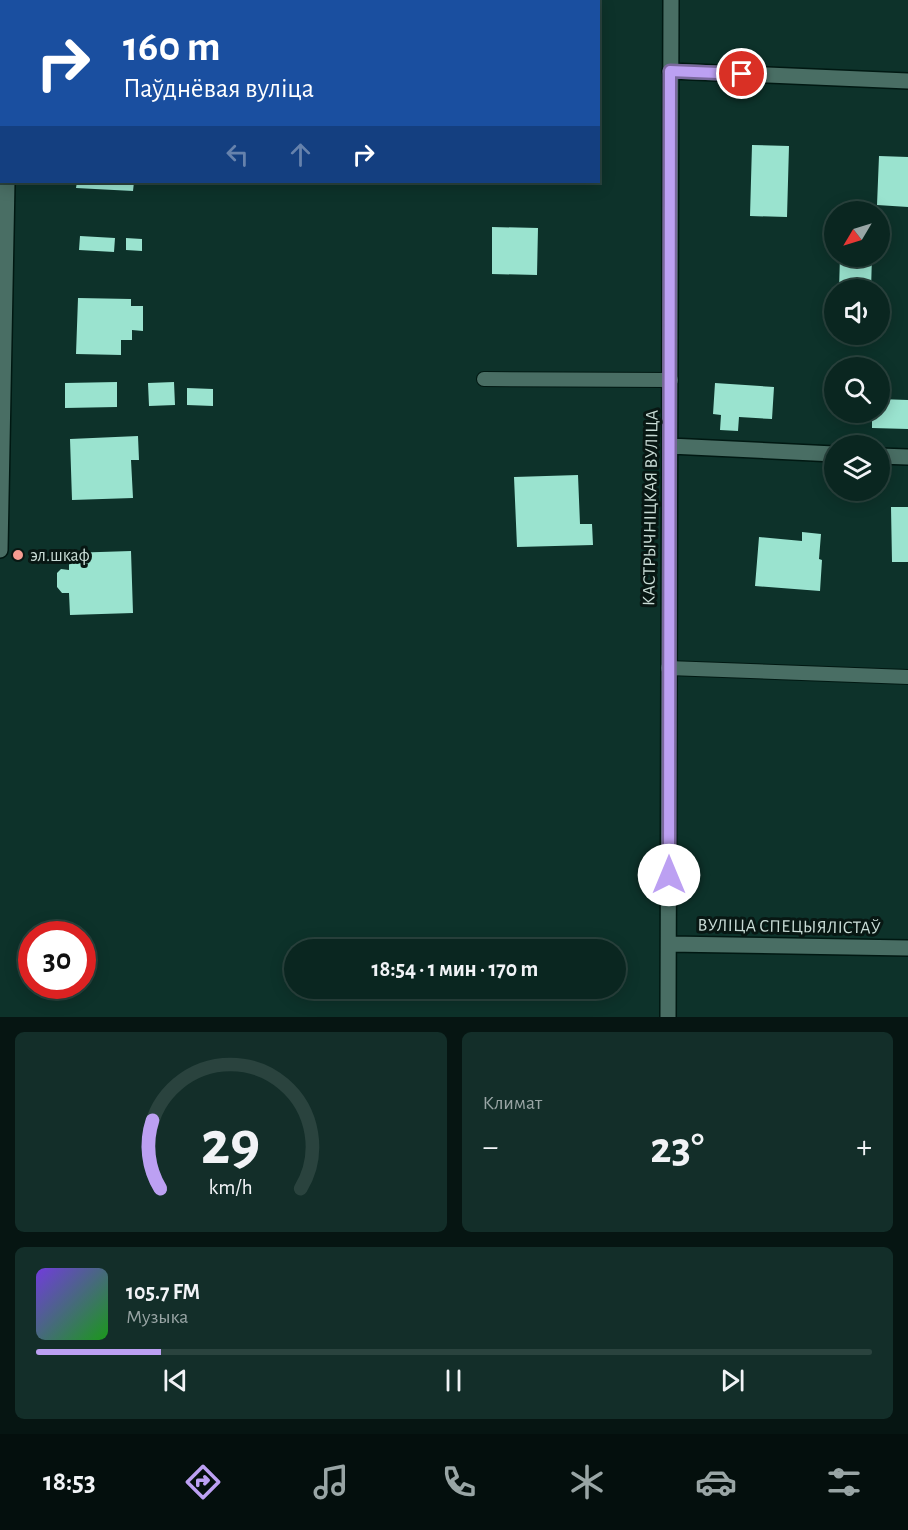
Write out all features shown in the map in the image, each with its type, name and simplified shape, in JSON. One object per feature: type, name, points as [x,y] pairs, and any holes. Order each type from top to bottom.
[{"type":"street","name":"КАСТРЫЧНІЦКАЯ ВУЛІЦА","points":[[668,1017],[671,0]]},
{"type":"street","points":[[670,71],[908,81]]},
{"type":"street","points":[[0,550],[7,183]]},
{"type":"street","points":[[670,446],[824,454]]},
{"type":"street","points":[[890,456],[908,457]]},
{"type":"street","name":"ВУЛІЦА СПЕЦЫЯЛІСТАЎ","points":[[669,944],[908,948]]},
{"type":"lane","points":[[484,380],[671,380]]},
{"type":"lane","points":[[668,668],[908,677]]},
{"type":"building","points":[[752,145],[789,146],[787,217],[750,216]]},
{"type":"building","points":[[879,156],[908,157],[908,207],[890,206],[890,201],[877,201]]},
{"type":"building","points":[[77,183],[134,183],[133,191],[76,188]]},
{"type":"building","points":[[492,227],[538,228],[537,275],[492,274]]},
{"type":"building","points":[[80,236],[115,238],[114,252],[79,250]]},
{"type":"building","points":[[126,238],[142,239],[142,251],[126,250]]},
{"type":"building","points":[[840,267],[872,267],[871,279],[839,279]]},
{"type":"building","points":[[78,298],[131,299],[131,306],[143,306],[143,331],[132,330],[132,340],[121,340],[121,355],[76,354]]},
{"type":"building","points":[[117,382],[117,407],[65,408],[65,383]]},
{"type":"building","points":[[174,382],[175,405],[149,406],[148,383]]},
{"type":"building","points":[[715,383],[774,387],[772,419],[739,417],[738,431],[720,430],[721,415],[713,414]]},
{"type":"building","points":[[187,388],[213,389],[213,406],[187,405]]},
{"type":"building","points":[[890,399],[908,400],[908,429],[872,428],[872,423],[890,423]]},
{"type":"building","points":[[138,436],[139,460],[131,460],[133,498],[72,500],[70,439]]},
{"type":"building","points":[[578,475],[580,524],[592,524],[593,545],[517,547],[514,477]]},
{"type":"building","points":[[891,507],[908,507],[908,562],[892,562]]},
{"type":"building","points":[[802,532],[821,534],[820,591],[755,586],[759,537],[802,541]]},
{"type":"building","points":[[131,551],[133,613],[70,615],[69,593],[62,593],[57,587],[57,573],[61,569],[69,570],[69,553]]},
{"type":"place","name":"эл.шкаф","points":[[18,555]]},
{"type":"route","points":[[669,875],[670,71],[742,74]]}]
